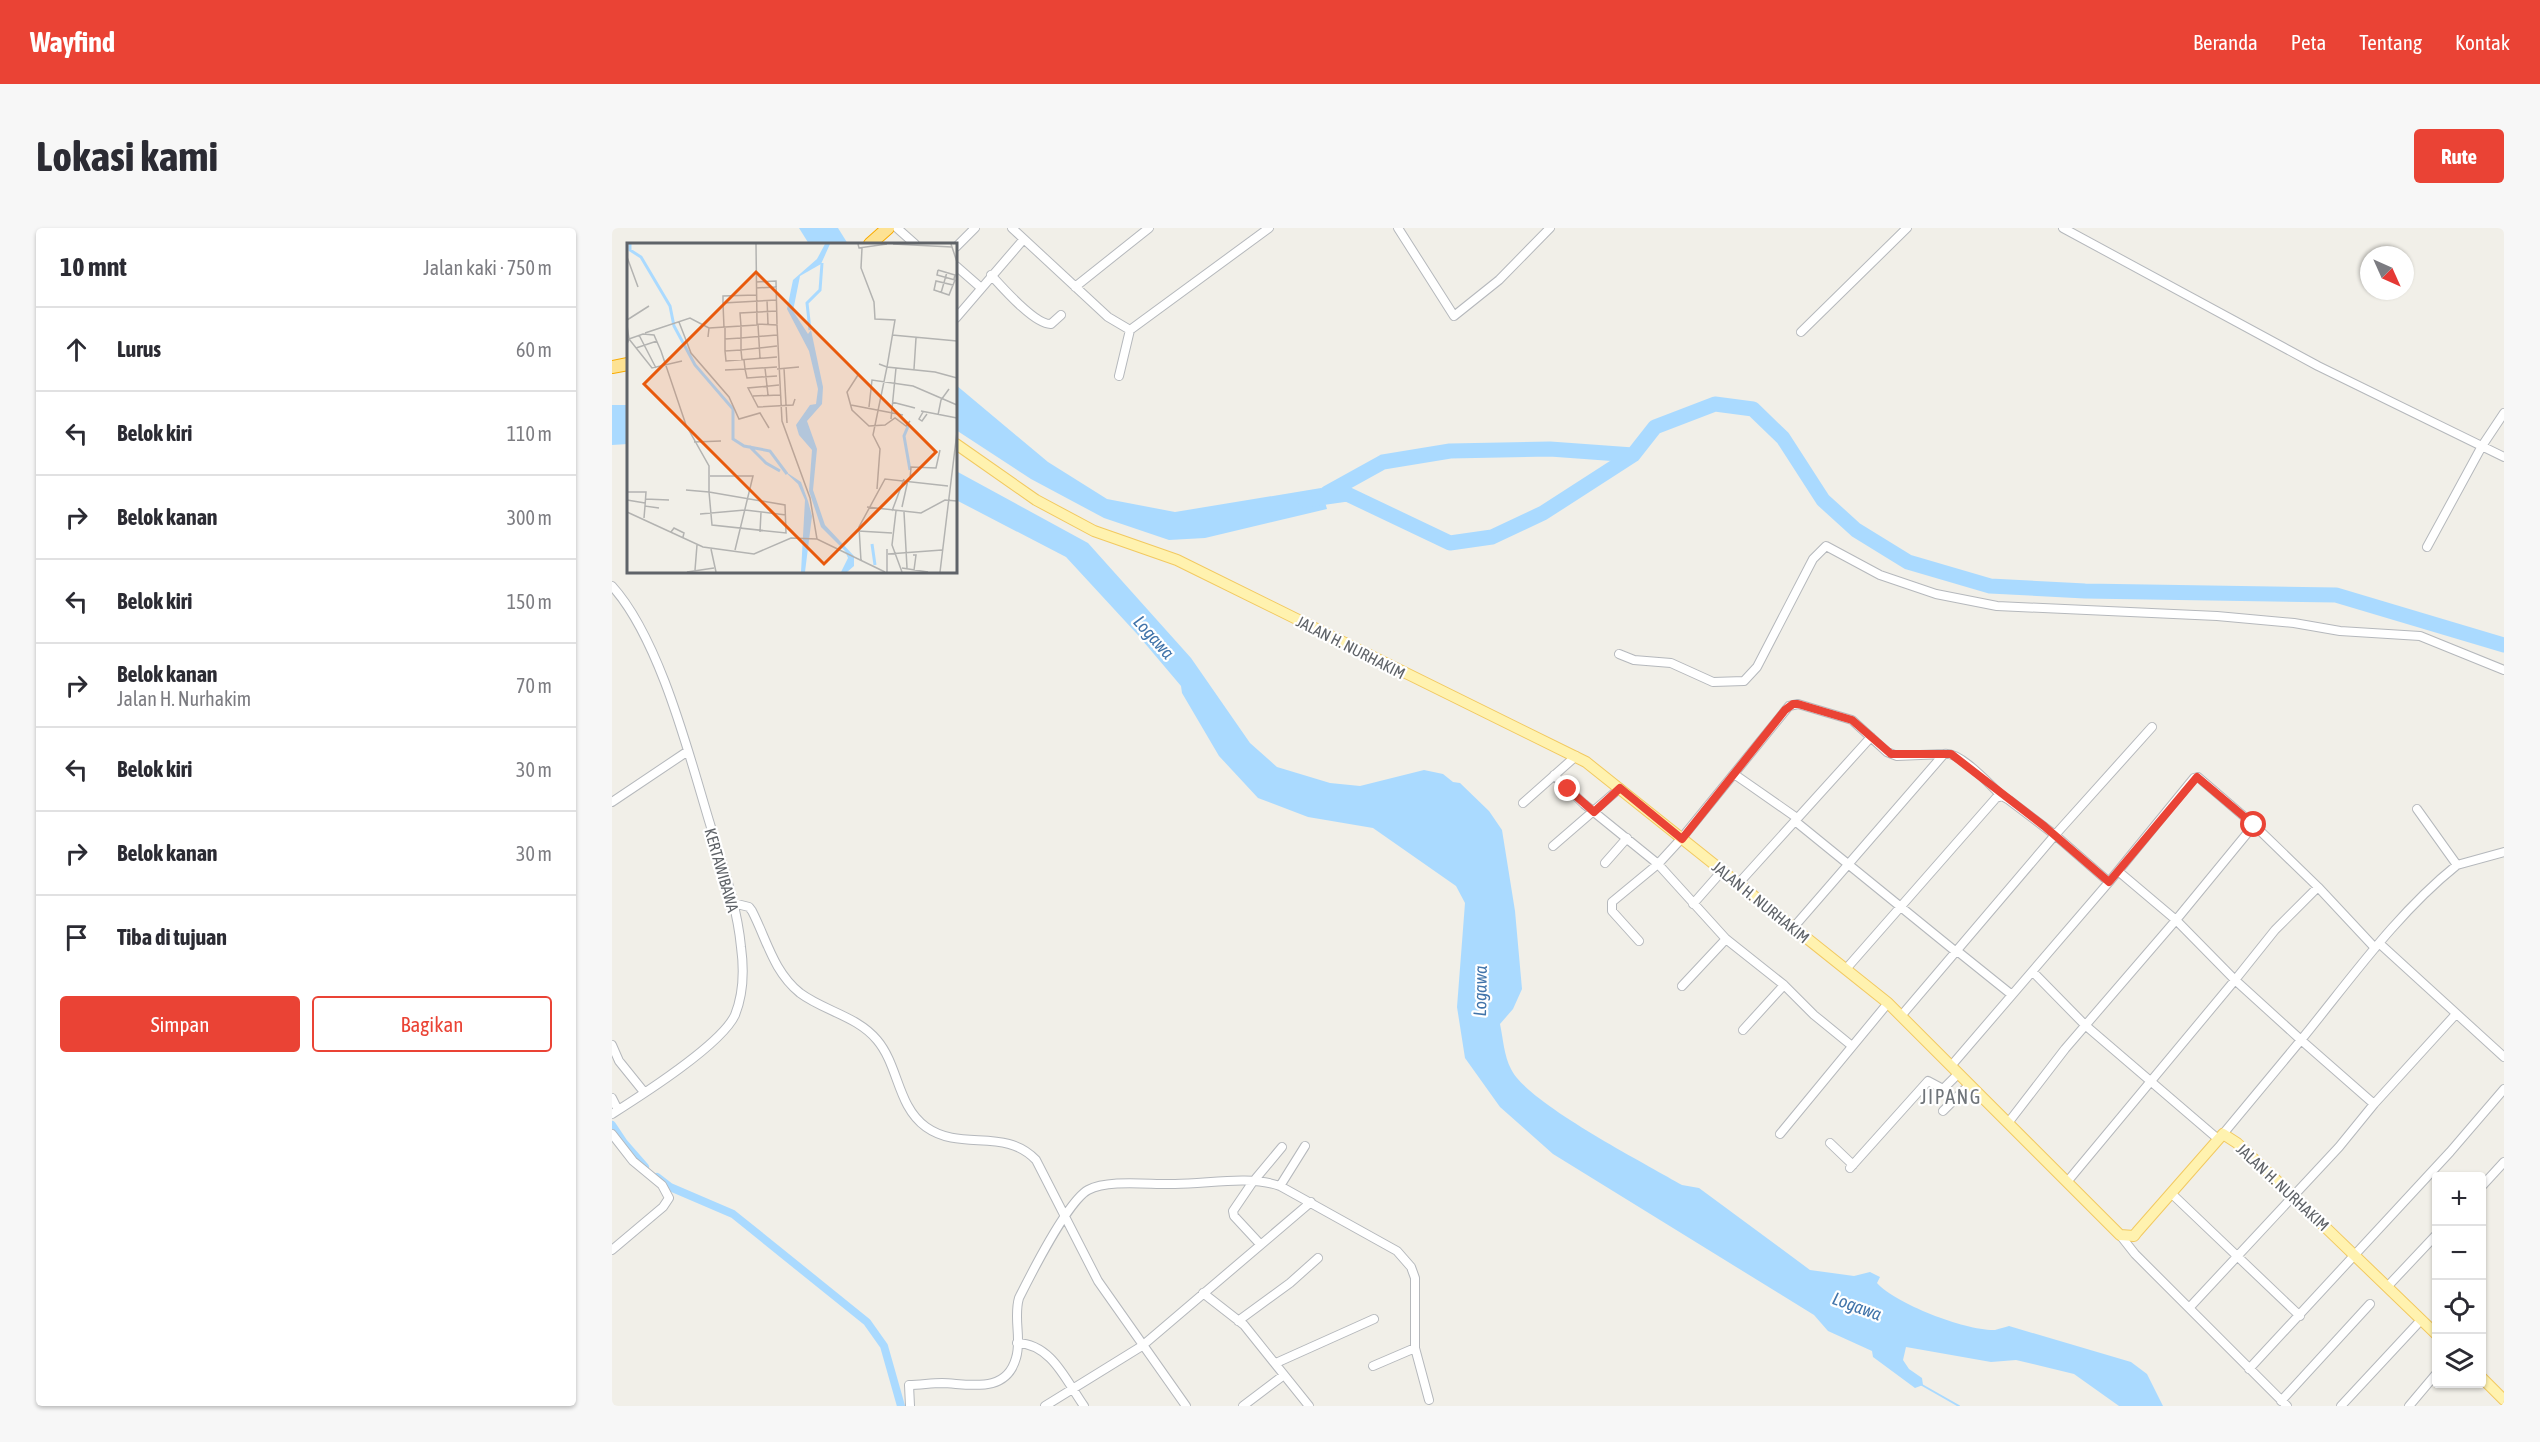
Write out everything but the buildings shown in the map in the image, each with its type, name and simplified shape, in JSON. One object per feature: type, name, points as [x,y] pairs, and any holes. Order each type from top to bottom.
[{"type":"highway","points":[[874,241],[888,228]]},
{"type":"highway","points":[[612,367],[627,364]]},
{"type":"main road","name":"JALAN H. NURHAKIM","points":[[957,445],[1036,500],[1094,531],[1177,560],[1469,706],[1576,756],[1620,788],[1888,1003],[2120,1235],[2134,1236],[2221,1137],[2237,1143],[2432,1330]]},
{"type":"main road","points":[[2486,1383],[2504,1400]]},
{"type":"street","points":[[897,228],[914,243]]},
{"type":"street","points":[[957,246],[975,228]]},
{"type":"street","points":[[1012,228],[1113,321],[1130,330]]},
{"type":"street","points":[[1075,287],[1149,228]]},
{"type":"street","points":[[1119,376],[1130,330],[1269,228]]},
{"type":"street","points":[[1398,228],[1454,316],[1499,280],[1550,228]]},
{"type":"street","points":[[1801,332],[1907,228]]},
{"type":"street","points":[[2063,228],[2318,366],[2504,457]]},
{"type":"street","points":[[957,317],[991,274],[1023,240]]},
{"type":"street","points":[[957,267],[980,287]]},
{"type":"street","points":[[991,274],[1014,299],[1044,323],[1052,324],[1061,315]]},
{"type":"street","points":[[2427,548],[2482,446],[2504,413]]},
{"type":"street","points":[[1619,654],[1634,660],[1671,663],[1713,682],[1744,681],[1757,667],[1813,559],[1826,546],[1880,575],[1936,594],[1996,606],[2271,621],[2340,631],[2420,636],[2504,670]]},
{"type":"street","name":"KERTAWIBAWA","points":[[612,586],[630,607],[638,624],[665,685],[688,751],[733,903],[741,948],[742,979],[741,996],[730,1023],[712,1042],[615,1112]]},
{"type":"street","points":[[1639,940],[1612,911],[1611,902],[1658,864],[1682,839],[1793,704],[1852,720],[1887,752],[1897,756],[1951,754],[2055,835],[2109,882]]},
{"type":"street","points":[[1901,1016],[2055,835],[2152,727]]},
{"type":"street","points":[[1738,884],[1871,737]]},
{"type":"street","points":[[612,801],[688,751]]},
{"type":"street","points":[[1793,927],[1944,754]]},
{"type":"street","points":[[1523,803],[1576,756]]},
{"type":"street","points":[[1734,774],[1796,820],[1900,907],[2012,995]]},
{"type":"street","points":[[1554,775],[1594,812],[1658,864],[1726,939],[1784,985],[1814,1015],[1852,1046]]},
{"type":"street","points":[[1830,1143],[1852,1166],[1928,1081],[1943,1089],[1954,1070],[2012,995],[2197,777],[2254,825],[2377,945],[2504,1057]]},
{"type":"street","points":[[1553,846],[1620,788]]},
{"type":"street","points":[[1846,969],[1970,825],[1996,798],[2002,796]]},
{"type":"street","points":[[2417,809],[2457,865]]},
{"type":"street","points":[[2008,1123],[2085,1025],[2254,825]]},
{"type":"street","points":[[1605,863],[1627,838]]},
{"type":"street","points":[[2033,972],[2085,1025],[2151,1082],[2221,1137],[2377,945],[2416,902],[2457,865],[2504,852]]},
{"type":"street","points":[[1693,904],[1722,871]]},
{"type":"street","points":[[2118,872],[2176,920],[2235,980],[2374,1104]]},
{"type":"street","points":[[2067,1182],[2275,930],[2318,887]]},
{"type":"street","points":[[733,903],[749,907],[752,911],[771,957],[792,985],[815,1002],[863,1026],[877,1040],[886,1052],[904,1100],[925,1126],[941,1136],[960,1140],[1020,1145],[1043,1168],[1098,1281],[1186,1406]]},
{"type":"street","points":[[1682,986],[1726,939]]},
{"type":"street","points":[[1743,1030],[1784,985]]},
{"type":"street","points":[[1780,1134],[1888,1003]]},
{"type":"street","points":[[2190,1307],[2294,1197],[2456,1014]]},
{"type":"street","points":[[612,1045],[620,1061],[643,1093]]},
{"type":"street","points":[[1943,1111],[1968,1085]]},
{"type":"street","points":[[2249,1369],[2355,1256],[2504,1089]]},
{"type":"street","points":[[612,1098],[615,1112]]},
{"type":"street","points":[[612,1134],[633,1161],[662,1185],[669,1198],[663,1207],[612,1250]]},
{"type":"street","points":[[1281,1186],[1305,1146]]},
{"type":"street","points":[[1260,1244],[1233,1213],[1250,1186],[1282,1147]]},
{"type":"street","points":[[2486,1181],[2504,1162]]},
{"type":"street","points":[[910,1406],[909,1386],[941,1383],[976,1387],[997,1383],[1011,1371],[1021,1343],[1019,1298],[1085,1192],[1103,1186],[1281,1186],[1308,1204],[1397,1251],[1411,1267],[1415,1278],[1411,1350],[1429,1400]]},
{"type":"street","points":[[2172,1194],[2300,1316]]},
{"type":"street","points":[[1045,1406],[1073,1391],[1142,1346],[1308,1204]]},
{"type":"street","points":[[2120,1235],[2135,1254],[2284,1404],[2370,1304]]},
{"type":"street","points":[[2387,1287],[2432,1239]]},
{"type":"street","points":[[1238,1321],[1283,1288],[1318,1257]]},
{"type":"street","points":[[1203,1293],[1238,1321],[1276,1363],[1309,1406]]},
{"type":"street","points":[[1276,1363],[1374,1319]]},
{"type":"street","points":[[2342,1406],[2421,1320]]},
{"type":"street","points":[[1021,1343],[1050,1355],[1084,1406]]},
{"type":"street","points":[[1373,1366],[1411,1350]]},
{"type":"street","points":[[1243,1406],[1284,1375]]},
{"type":"street","points":[[2409,1406],[2432,1379]]},
{"type":"water","points":[[799,228],[838,228],[847,243],[808,243]]},
{"type":"water","points":[[957,386],[1048,462],[1107,499],[1175,512],[1321,488],[1327,509],[1205,538],[1169,540],[1104,518],[1031,479],[957,431]]},
{"type":"water","points":[[612,405],[627,405],[627,444],[612,445]]},
{"type":"water","name":"Logawa","points":[[957,472],[1088,543],[1191,658],[1250,743],[1277,767],[1330,783],[1360,786],[1424,770],[1443,774],[1453,782],[1460,783],[1489,811],[1502,830],[1515,911],[1522,989],[1513,1009],[1500,1024],[1511,1069],[1521,1083],[1539,1098],[1562,1115],[1682,1185],[1699,1188],[1810,1270],[1854,1276],[1870,1272],[1880,1277],[1877,1283],[1886,1291],[1932,1315],[1982,1329],[1995,1330],[2009,1326],[2131,1362],[2147,1374],[2163,1406],[2119,1406],[2074,1374],[2016,1360],[1991,1362],[1906,1347],[1903,1360],[1909,1369],[1922,1378],[1923,1385],[1915,1388],[1873,1357],[1872,1351],[1828,1331],[1814,1315],[1553,1154],[1500,1107],[1465,1058],[1457,1007],[1465,903],[1456,886],[1373,828],[1308,817],[1258,798],[1219,756],[1182,693],[1181,686],[1066,557],[957,501]]},
{"type":"waterway","points":[[1305,500],[1347,494],[1450,543],[1492,537],[1543,513],[1633,455],[1655,427],[1715,404],[1753,409],[1783,438],[1823,500],[1856,530],[1908,562],[1990,586],[2085,591],[2336,595],[2504,645]]},
{"type":"waterway","points":[[1327,493],[1383,462],[1450,451],[1550,449],[1633,455]]},
{"type":"waterway","points":[[612,1125],[645,1167]]},
{"type":"waterway","points":[[657,1177],[670,1187],[733,1214],[867,1322],[884,1346],[901,1406]]},
{"type":"waterway","points":[[1922,1385],[1959,1406]]},
{"type":"district","name":"JIPANG","points":[[1951,1096]]},
{"type":"route","points":[[1568,789],[1594,812],[1620,788],[1682,839],[1785,710],[1793,704],[1798,704],[1852,720],[1887,752],[1897,756],[1951,754],[1968,765],[2002,796],[2044,826],[2109,882],[2194,778],[2198,777],[2254,825]]}]
